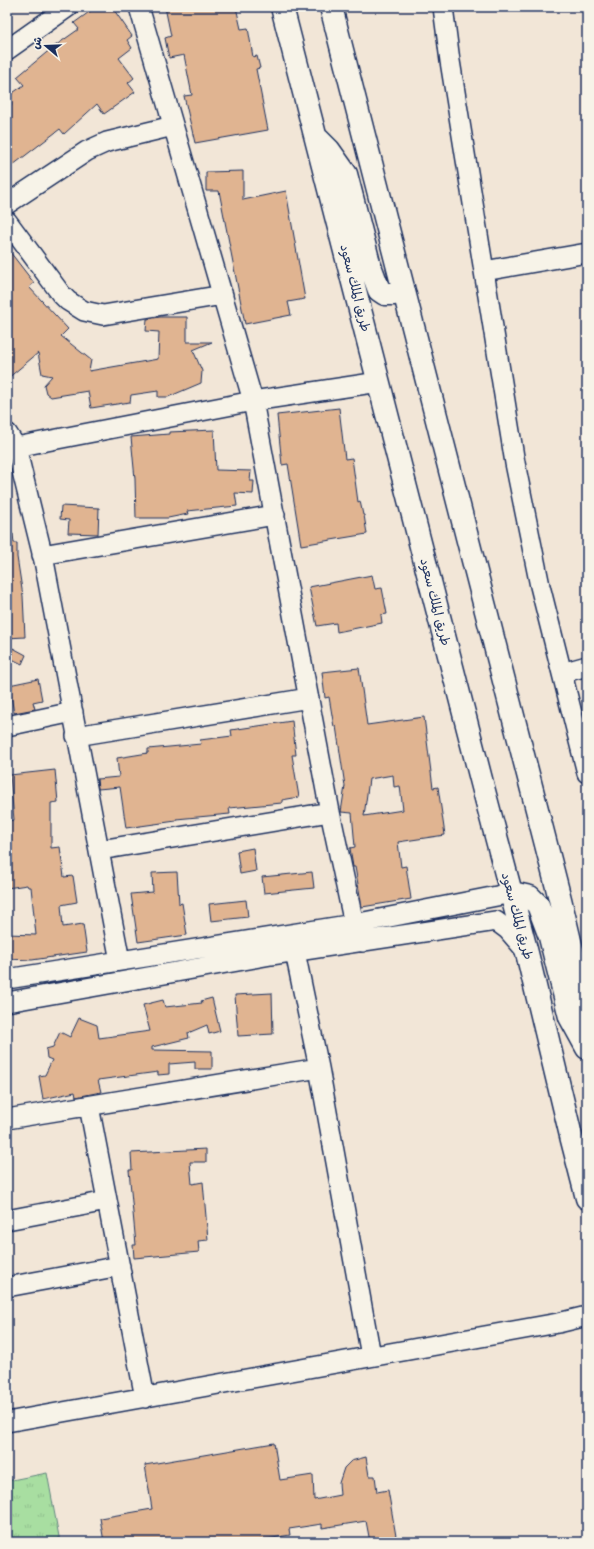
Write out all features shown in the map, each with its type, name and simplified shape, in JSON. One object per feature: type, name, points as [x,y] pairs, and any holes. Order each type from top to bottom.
[{"type":"main road","name":"طريق الملك سعود","points":[[282,7],[528,953],[587,1198]]},
{"type":"main road","points":[[337,12],[403,287],[560,899],[587,1012]]},
{"type":"main road","points":[[315,136],[329,150],[346,174],[369,263],[379,290],[385,294],[393,294],[399,292],[403,287]]},
{"type":"main road","points":[[512,893],[530,897],[538,905],[548,931],[570,1017],[587,1048]]},
{"type":"street","points":[[7,50],[68,7]]},
{"type":"street","points":[[139,7],[253,401],[330,812],[354,924],[362,942]]},
{"type":"street","points":[[443,7],[450,61],[515,463],[540,586],[587,773]]},
{"type":"street","points":[[7,204],[87,151],[107,142],[173,126]]},
{"type":"street","points":[[9,226],[62,294],[72,304],[93,314],[112,314],[223,295]]},
{"type":"street","points":[[484,271],[587,253]]},
{"type":"street","points":[[120,961],[100,850],[76,736],[73,712],[42,555],[12,440],[379,382]]},
{"type":"street","points":[[42,555],[275,515]]},
{"type":"street","points":[[562,673],[587,666]]},
{"type":"street","points":[[76,736],[309,698]]},
{"type":"street","points":[[7,726],[73,712]]},
{"type":"street","points":[[100,850],[330,812]]},
{"type":"street","points":[[7,979],[354,924],[512,893]]},
{"type":"street","points":[[7,1002],[295,952],[496,922],[508,930],[528,953]]},
{"type":"street","points":[[295,952],[319,1068],[370,1356]]},
{"type":"street","points":[[7,1119],[319,1068]]},
{"type":"street","points":[[89,1106],[145,1398]]},
{"type":"street","points":[[7,1220],[107,1201]]},
{"type":"street","points":[[7,1288],[120,1266]]},
{"type":"street","points":[[7,1422],[558,1323],[587,1316]]},
{"type":"green space","points":[[47,1473],[60,1542],[7,1542],[7,1481]]},
{"type":"building","points":[[96,7],[112,7],[132,36],[127,40],[132,48],[119,58],[134,78],[128,83],[135,92],[104,114],[97,104],[64,134],[60,129],[13,165],[7,157],[7,154],[12,150],[7,142],[7,108],[12,104],[7,97],[24,85],[17,77],[52,48],[79,29],[74,23]]},
{"type":"building","points":[[165,7],[236,7],[241,29],[248,28],[253,57],[257,56],[260,68],[256,69],[268,130],[195,143],[184,96],[192,95],[184,55],[169,58],[165,38],[171,36]]},
{"type":"building","points":[[243,171],[243,200],[286,191],[305,299],[288,302],[291,315],[245,324],[219,191],[206,191],[206,172]]},
{"type":"building","points":[[7,248],[34,283],[29,287],[68,329],[61,336],[91,360],[89,371],[158,359],[159,332],[146,331],[147,319],[160,317],[187,317],[187,342],[212,342],[193,350],[202,371],[201,383],[168,397],[158,397],[158,391],[131,395],[130,402],[91,408],[88,391],[51,397],[46,393],[44,385],[52,376],[42,374],[38,353],[7,379]]},
{"type":"building","points":[[339,408],[345,459],[352,458],[358,502],[360,501],[364,515],[367,534],[301,545],[288,464],[282,465],[277,415]]},
{"type":"building","points":[[214,430],[216,470],[251,471],[250,481],[254,481],[253,494],[235,493],[237,506],[187,511],[188,514],[168,518],[136,518],[135,479],[131,437],[169,434],[169,432]]},
{"type":"building","points":[[61,506],[99,508],[98,534],[68,533],[69,520],[60,519]]},
{"type":"building","points":[[7,534],[13,534],[14,543],[17,543],[17,557],[23,596],[25,637],[7,638]]},
{"type":"building","points":[[372,575],[375,589],[382,588],[387,614],[381,615],[382,623],[337,632],[336,623],[317,626],[309,587]]},
{"type":"building","points":[[13,648],[26,655],[22,664],[8,657]]},
{"type":"building","points":[[359,668],[367,725],[424,717],[433,788],[438,787],[445,835],[398,842],[401,867],[406,866],[411,899],[362,907],[350,848],[355,847],[352,813],[341,812],[345,786],[336,726],[334,727],[329,697],[325,698],[322,672]],"holes":[[[393,775],[394,787],[400,786],[403,810],[364,816],[369,779]]]},
{"type":"building","points":[[38,679],[42,700],[33,702],[35,709],[14,713],[9,685]]},
{"type":"building","points":[[292,721],[296,755],[292,755],[299,797],[282,800],[282,803],[229,808],[230,814],[176,819],[176,821],[126,828],[120,787],[98,789],[97,779],[119,777],[117,758],[148,753],[148,749],[201,744],[200,740],[232,736],[231,730]]},
{"type":"building","points":[[55,770],[58,802],[51,803],[51,848],[60,847],[64,877],[73,876],[77,902],[61,905],[63,927],[83,924],[87,952],[32,960],[7,959],[7,934],[36,935],[31,887],[28,887],[27,885],[7,888],[7,821],[14,820],[10,775]]},
{"type":"building","points":[[253,848],[256,871],[240,874],[237,851]]},
{"type":"building","points":[[177,872],[179,904],[182,903],[187,935],[138,942],[131,894],[153,892],[152,873]]},
{"type":"building","points":[[312,872],[314,888],[264,893],[262,877]]},
{"type":"building","points":[[246,900],[248,917],[211,921],[209,904]]},
{"type":"building","points":[[272,993],[273,1034],[238,1036],[235,995]]},
{"type":"building","points":[[212,998],[220,1031],[209,1034],[207,1025],[188,1033],[189,1038],[152,1047],[152,1050],[212,1051],[212,1069],[195,1069],[195,1062],[169,1064],[169,1074],[158,1075],[158,1072],[98,1080],[101,1092],[76,1097],[75,1092],[43,1099],[39,1076],[45,1075],[52,1060],[47,1058],[46,1049],[53,1047],[60,1032],[70,1037],[79,1018],[97,1025],[99,1038],[150,1031],[143,1005],[163,1000],[165,1007],[202,1003],[201,1001]]},
{"type":"building","points":[[206,1149],[206,1162],[190,1162],[192,1184],[203,1182],[208,1240],[198,1241],[199,1252],[134,1258],[133,1245],[136,1245],[129,1170],[132,1170],[131,1153]]},
{"type":"building","points":[[274,1443],[280,1480],[313,1475],[314,1500],[340,1495],[339,1483],[344,1468],[351,1461],[366,1457],[369,1476],[375,1476],[377,1492],[388,1490],[397,1542],[370,1542],[366,1521],[322,1528],[322,1524],[289,1529],[290,1535],[250,1542],[104,1542],[100,1518],[152,1509],[145,1465]]}]
